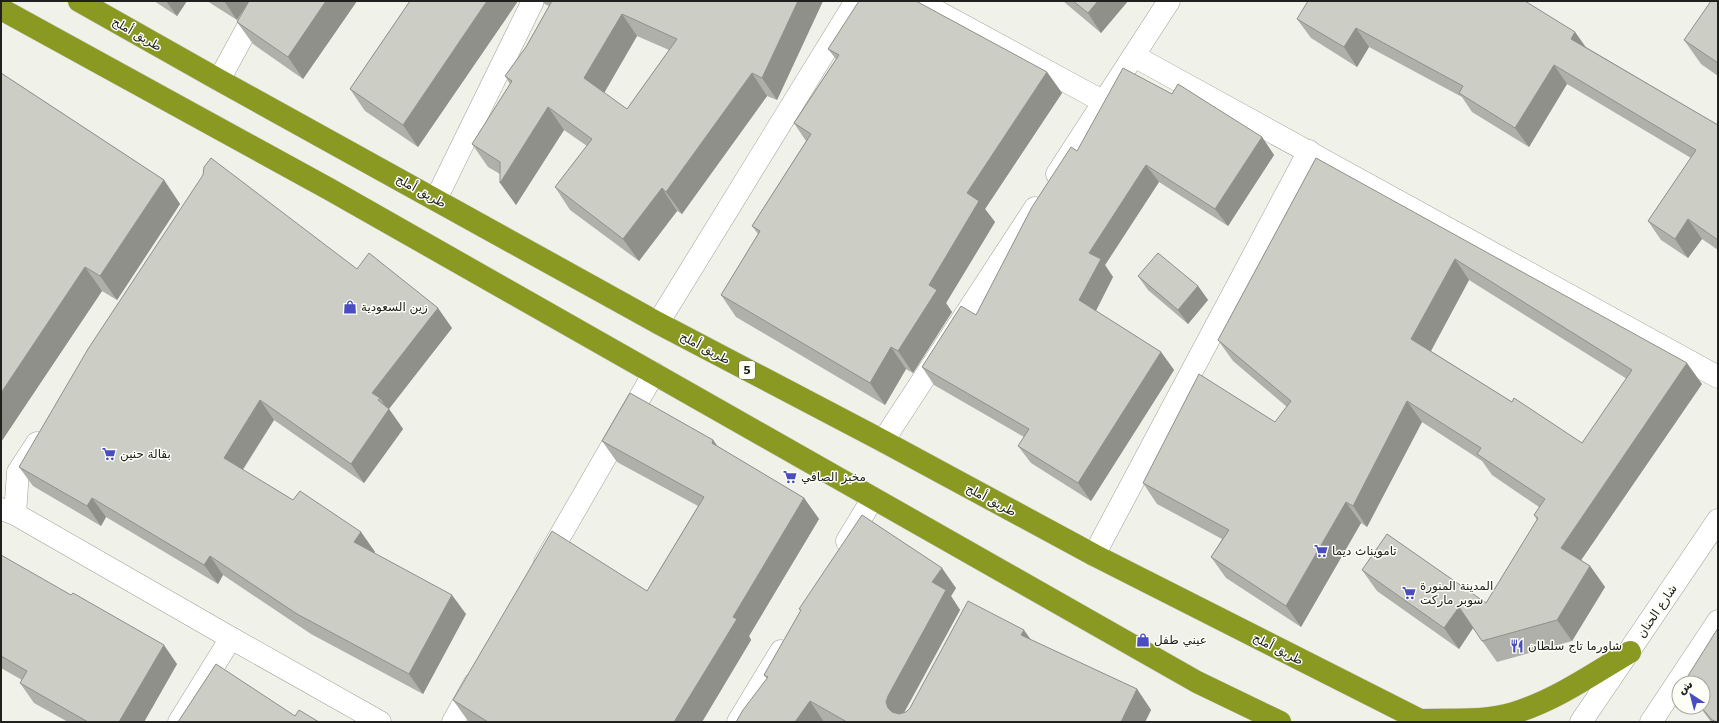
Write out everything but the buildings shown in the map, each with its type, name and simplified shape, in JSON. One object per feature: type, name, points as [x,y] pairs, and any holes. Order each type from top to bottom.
[{"type":"highway","name":"طريق أملج","points":[[79,1],[658,323],[883,441],[1094,556],[1422,721]]},
{"type":"highway","points":[[2,12],[330,189],[1197,682],[1280,722]]},
{"type":"highway","points":[[1422,721],[1490,717],[1514,713],[1556,695],[1630,652]]},
{"type":"street","points":[[219,80],[262,1]]},
{"type":"street","points":[[436,199],[533,1]]},
{"type":"street","points":[[658,323],[856,1]]},
{"type":"street","points":[[918,1],[1104,102]]},
{"type":"street","points":[[883,441],[1169,1]]},
{"type":"street","points":[[1134,56],[1718,377]]},
{"type":"street","points":[[1094,556],[1309,151]]},
{"type":"street","points":[[534,581],[654,374]]},
{"type":"street","points":[[48,426],[18,472],[8,512],[380,722]]},
{"type":"street","points":[[836,560],[873,498]]},
{"type":"street","name":"شارع الحنان","points":[[1581,722],[1630,652],[1718,520]]},
{"type":"street","points":[[1652,722],[1718,621]]},
{"type":"street","points":[[738,722],[791,634]]},
{"type":"street","points":[[179,722],[231,638]]},
{"type":"street","points":[[453,722],[487,663]]},
{"type":"place","name":"زين السعودية","points":[[350,307]]},
{"type":"place","name":"بقالة حنين","points":[[109,454]]},
{"type":"place","name":"مخبز الصافي","points":[[790,477]]},
{"type":"place","name":"تامويناث ديما","points":[[1321,551]]},
{"type":"place","name":"المدينة المنورة سوبر ماركت","points":[[1409,593]]},
{"type":"place","name":"عيني طفل","points":[[1143,640]]},
{"type":"place","name":"شاورما تاج سلطان","points":[[1517,646]]}]
